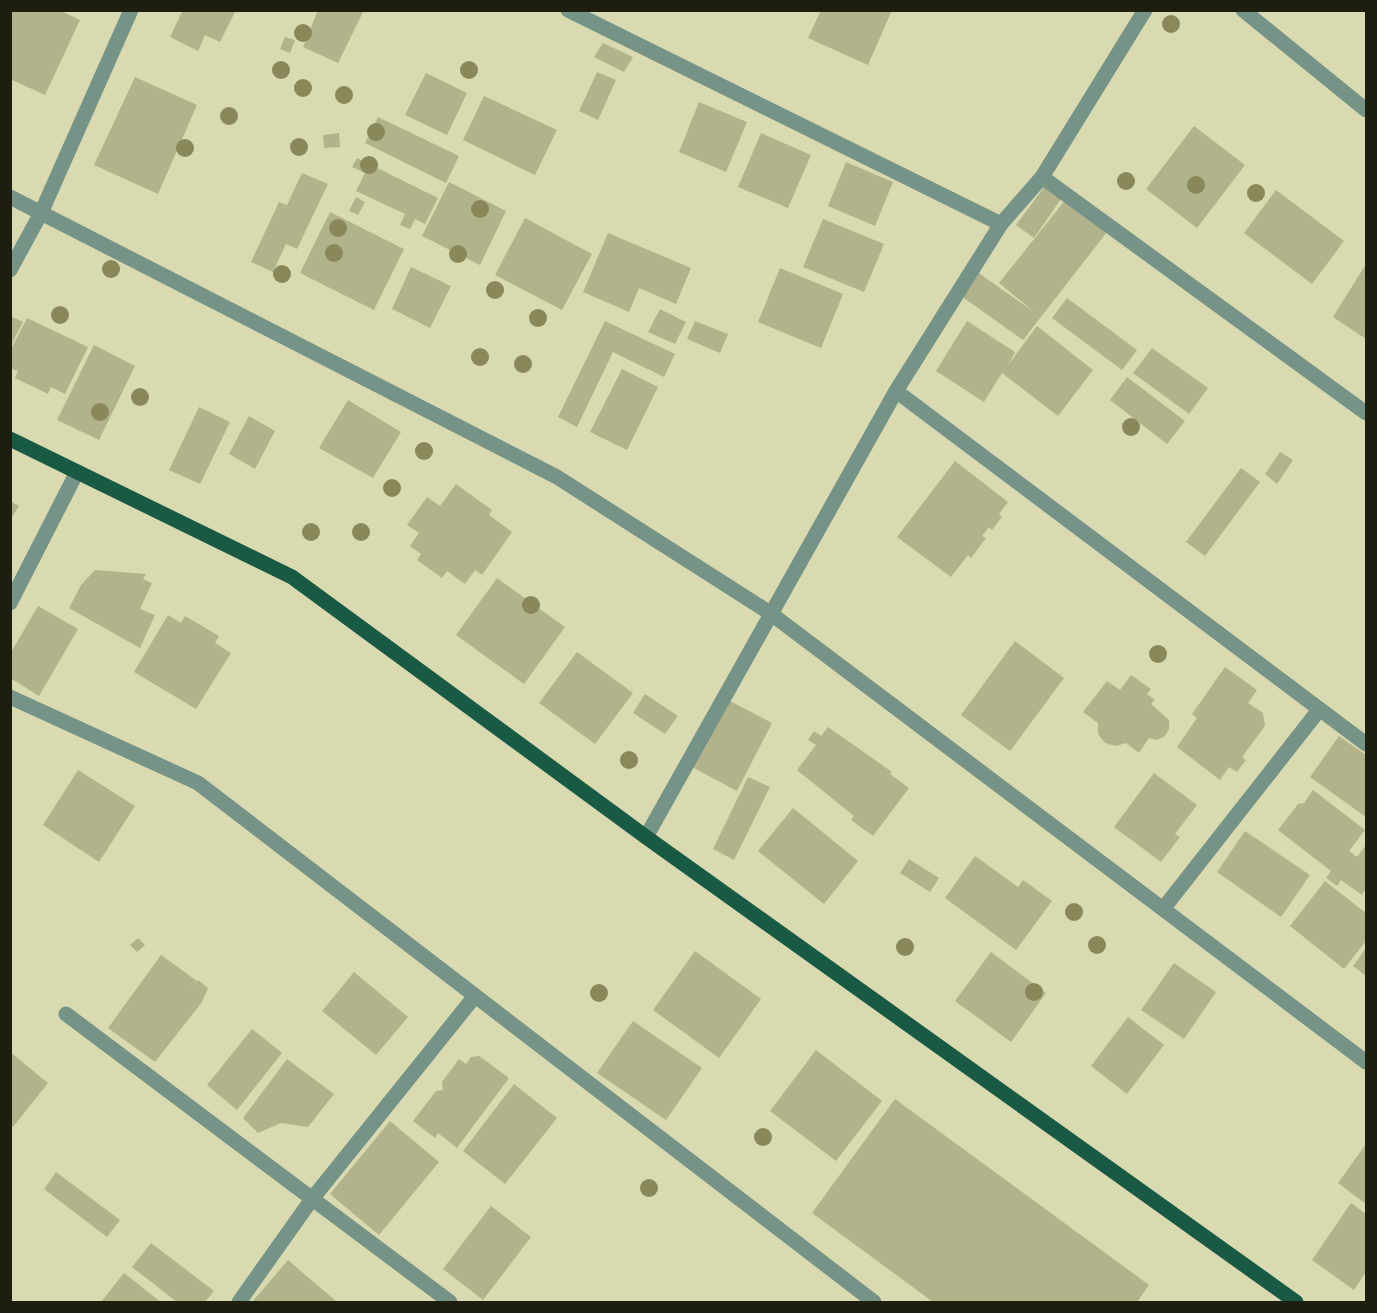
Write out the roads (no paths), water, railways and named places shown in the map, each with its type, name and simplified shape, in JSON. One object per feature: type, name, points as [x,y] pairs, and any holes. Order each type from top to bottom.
[{"type":"main road","points":[[10,439],[292,577],[646,837],[1296,1302]]},
{"type":"street","points":[[10,270],[41,213],[131,10]]},
{"type":"street","points":[[568,10],[1001,224]]},
{"type":"street","points":[[646,837],[896,391],[1001,224],[1042,177],[1144,10]]},
{"type":"street","points":[[1244,10],[1366,110]]},
{"type":"street","points":[[1042,177],[1366,413]]},
{"type":"street","points":[[10,197],[507,449],[557,477],[770,613],[1366,1062]]},
{"type":"street","points":[[896,391],[1366,744]]},
{"type":"street","points":[[10,603],[77,472]]},
{"type":"street","points":[[10,697],[198,783],[874,1302]]},
{"type":"street","points":[[1163,909],[1319,710]]},
{"type":"street","points":[[239,1302],[312,1199],[475,996]]},
{"type":"street","points":[[66,1014],[450,1302]]}]
